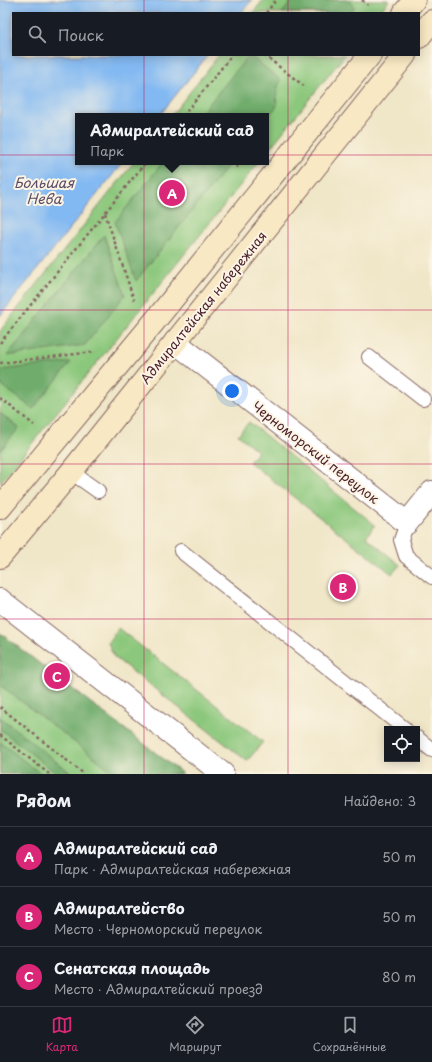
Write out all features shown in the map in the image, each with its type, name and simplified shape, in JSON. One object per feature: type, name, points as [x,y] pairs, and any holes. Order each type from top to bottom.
[{"type":"main road","points":[[405,12],[414,0]]},
{"type":"main road","points":[[0,508],[154,322],[369,56]]},
{"type":"main road","name":"Адмиралтейская набережная","points":[[0,557],[71,472],[403,56]]},
{"type":"street","name":"Черноморский переулок","points":[[175,342],[407,523]]},
{"type":"street","points":[[407,523],[432,492]]},
{"type":"street","points":[[0,600],[223,774]]},
{"type":"lane","points":[[369,356],[423,399]]},
{"type":"lane","points":[[71,472],[98,491]]},
{"type":"lane","points":[[407,523],[401,540],[406,556],[432,577]]},
{"type":"lane","points":[[180,551],[402,726]]},
{"type":"lane","points":[[420,740],[432,750]]},
{"type":"path","points":[[267,12],[276,0]]},
{"type":"path","points":[[362,0],[368,5]]},
{"type":"path","points":[[185,113],[231,56]]},
{"type":"path","points":[[265,56],[304,86]]},
{"type":"path","points":[[0,343],[144,165]]},
{"type":"path","points":[[235,165],[240,169]]},
{"type":"path","points":[[105,213],[134,300]]},
{"type":"path","points":[[0,363],[93,352]]},
{"type":"path","points":[[0,398],[34,425]]},
{"type":"path","points":[[0,707],[84,774]]},
{"type":"path","points":[[0,735],[49,774]]},
{"type":"green space","points":[[263,0],[389,0],[380,12],[254,12]]},
{"type":"green space","points":[[293,0],[348,0],[355,6],[351,12],[283,12]]},
{"type":"green space","points":[[218,56],[344,56],[269,149],[269,113],[173,113]]},
{"type":"green space","points":[[248,56],[250,56],[281,80],[278,86],[276,99],[277,106],[269,115],[269,113],[201,113]]},
{"type":"green space","points":[[132,165],[257,165],[0,483],[0,331]]},
{"type":"green space","points":[[161,165],[224,165],[227,167],[136,281],[115,222]]},
{"type":"green space","points":[[104,235],[125,295],[85,345],[7,356]]},
{"type":"green space","points":[[71,362],[33,409],[0,384],[0,370]]},
{"type":"green space","points":[[0,413],[19,428],[0,451]]},
{"type":"green space","points":[[249,422],[375,525],[366,537],[400,565],[392,574],[249,462],[258,451],[238,435]]},
{"type":"green space","points":[[118,628],[263,742],[247,761],[114,657],[108,642]]},
{"type":"green space","points":[[0,633],[183,774],[0,774]]},
{"type":"green space","points":[[0,633],[183,774],[116,774],[0,685]]},
{"type":"green space","points":[[0,717],[72,774],[57,774],[0,729]]},
{"type":"green space","points":[[0,742],[41,774],[0,774]]},
{"type":"water","name":"Большая Нева","points":[[0,0],[252,0],[242,12],[12,12],[12,56],[207,56],[161,113],[75,113],[75,165],[121,165],[0,316]]},
{"type":"place","name":"Адмиралтейский сад","points":[[172,193]]},
{"type":"place","name":"Адмиралтейство","points":[[343,587]]},
{"type":"place","name":"Сенатская площадь","points":[[57,676]]}]
